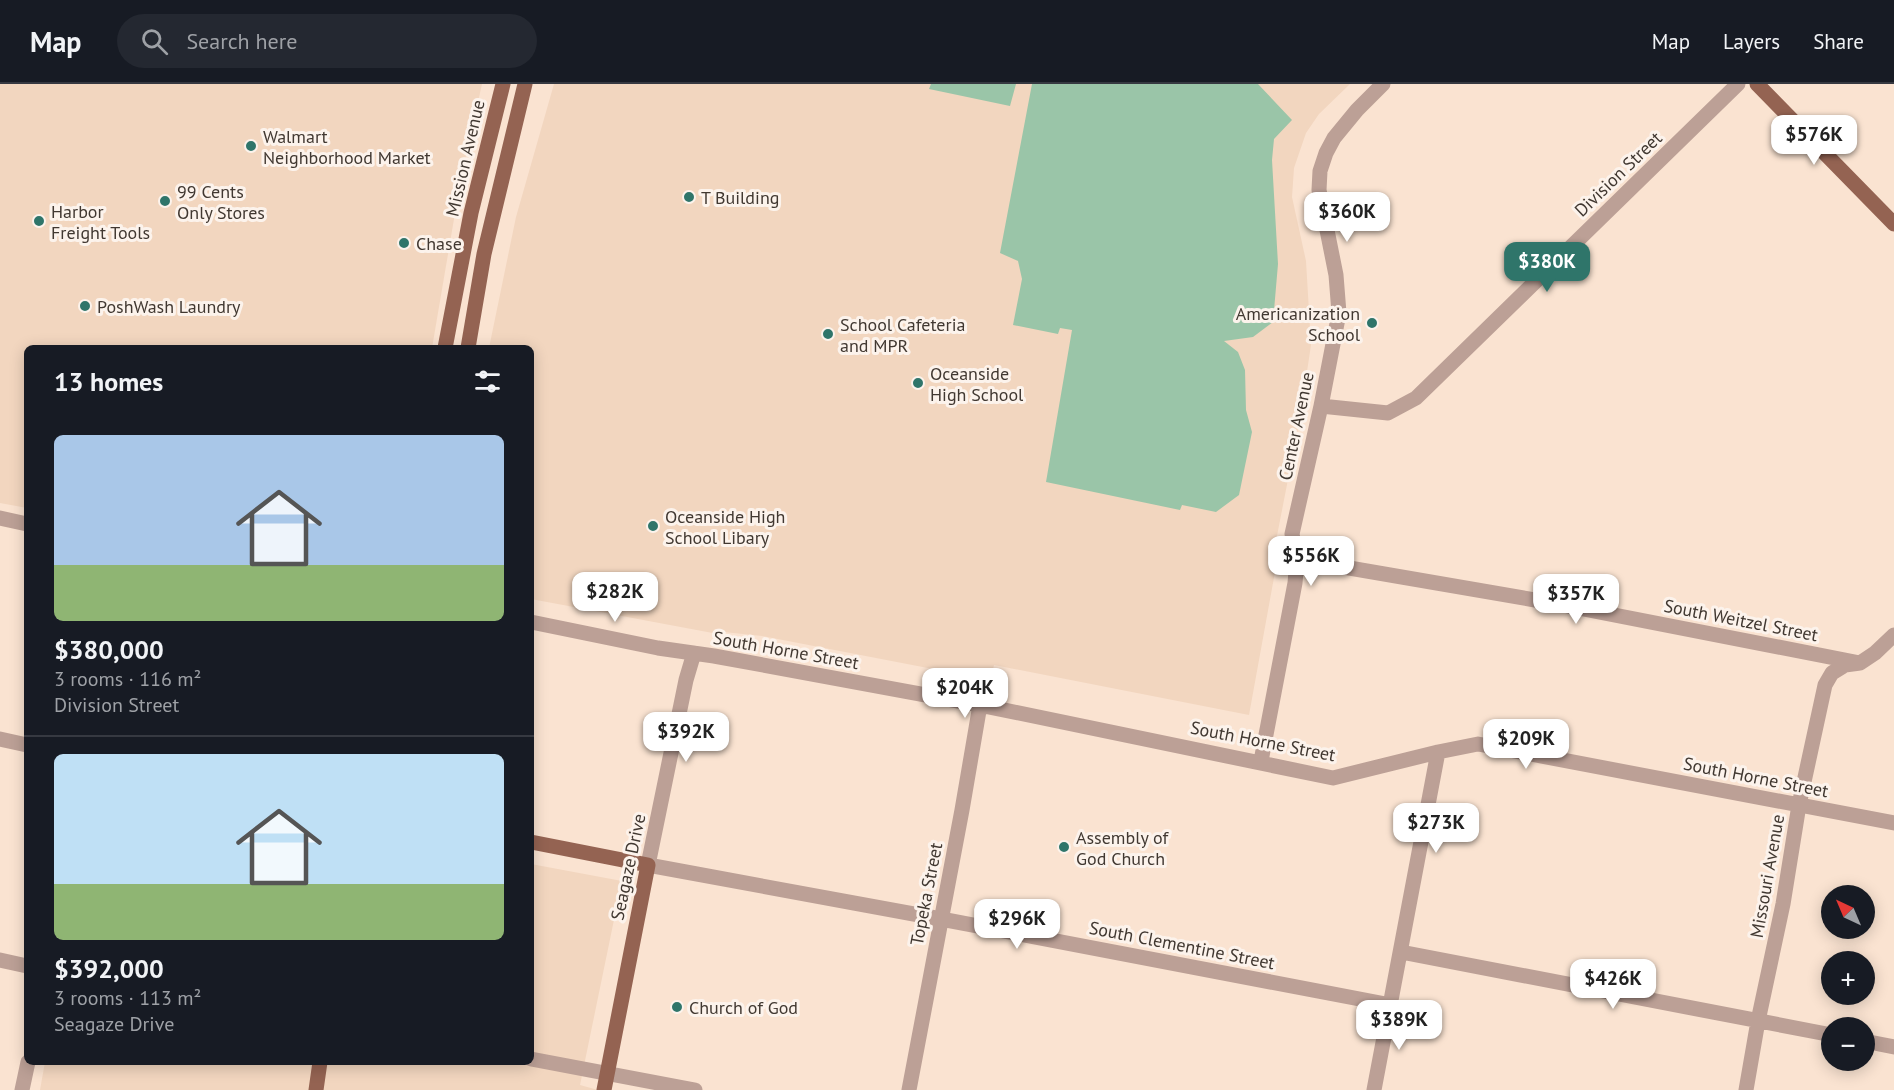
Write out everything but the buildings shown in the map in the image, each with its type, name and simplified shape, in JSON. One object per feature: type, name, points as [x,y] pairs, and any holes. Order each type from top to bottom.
[{"type":"main road","name":"Mission Avenue","points":[[446,345],[471,213],[503,84]]},
{"type":"main road","points":[[469,345],[484,254],[525,84]]},
{"type":"main road","points":[[1757,84],[1894,224]]},
{"type":"main road","points":[[453,304],[463,313],[458,345]]},
{"type":"main road","points":[[534,843],[648,865]]},
{"type":"main road","points":[[626,860],[635,872],[639,887],[638,911]]},
{"type":"main road","name":"Seagaze Drive","points":[[604,1090],[648,865]]},
{"type":"main road","points":[[316,1090],[320,1065]]},
{"type":"street","name":"Center Avenue","points":[[1261,761],[1295,583],[1297,559],[1292,534],[1339,313],[1336,274],[1319,189],[1320,171],[1334,138],[1383,84]]},
{"type":"street","name":"Division Street","points":[[1321,406],[1388,413],[1416,398],[1738,84]]},
{"type":"street","points":[[0,518],[24,523]]},
{"type":"street","name":"South Weitzel Street","points":[[1297,559],[1546,602],[1860,663]]},
{"type":"street","name":"South Horne Street","points":[[534,623],[658,648],[980,705],[1261,761],[1333,778],[1478,744],[1894,822]]},
{"type":"street","name":"Missouri Avenue","points":[[1746,1090],[1783,904],[1799,805],[1824,685],[1832,673],[1845,665],[1860,663],[1875,653],[1894,635]]},
{"type":"street","name":"Seagaze Drive","points":[[648,865],[686,680],[694,653]]},
{"type":"street","name":"Topeka Street","points":[[909,1090],[980,705]]},
{"type":"street","points":[[0,739],[24,744]]},
{"type":"street","points":[[1374,1090],[1438,752]]},
{"type":"street","name":"South Clementine Street","points":[[648,865],[1391,1005]]},
{"type":"street","points":[[1401,952],[1821,1033]]},
{"type":"street","points":[[0,960],[24,965]]},
{"type":"street","points":[[1875,1043],[1894,1047]]},
{"type":"street","points":[[534,1060],[695,1090]]},
{"type":"street","points":[[22,1090],[27,1065]]},
{"type":"shaded area","points":[[0,84],[482,84],[461,178],[433,345],[24,345],[24,507],[0,503]]},
{"type":"shaded area","name":"Oceanside High School","points":[[554,84],[1350,84],[1319,114],[1306,133],[1294,168],[1292,197],[1306,261],[1311,345],[1300,418],[1275,546],[1277,561],[1249,715],[994,665],[990,680],[762,636],[724,632],[718,634],[534,600],[534,345],[490,345],[516,217]]},
{"type":"shaded area","points":[[534,865],[622,881],[580,1085],[598,1090],[40,1090],[44,1065],[534,1065]]},
{"type":"green space","points":[[931,84],[1016,84],[1010,106],[929,89]]},
{"type":"green space","points":[[1032,84],[1258,84],[1292,120],[1274,139],[1272,160],[1278,264],[1273,322],[1253,337],[1224,341],[1238,352],[1245,370],[1246,410],[1252,432],[1239,495],[1216,512],[1182,505],[1180,510],[1046,482],[1072,330],[1060,328],[1058,334],[1013,325],[1022,279],[1018,261],[1000,253]]},
{"type":"place","name":"Walmart Neighborhood Market","points":[[251,146]]},
{"type":"place","name":"T Building","points":[[689,197]]},
{"type":"place","name":"99 Cents Only Stores","points":[[165,201]]},
{"type":"place","name":"Harbor Freight Tools","points":[[39,221]]},
{"type":"place","name":"Chase","points":[[404,243]]},
{"type":"place","name":"PoshWash Laundry","points":[[85,306]]},
{"type":"place","name":"Americanization School","points":[[1372,323]]},
{"type":"place","name":"School Cafeteria and MPR","points":[[828,334]]},
{"type":"place","name":"Oceanside High School","points":[[918,383]]},
{"type":"place","name":"Oceanside High School Libary","points":[[653,526]]},
{"type":"place","name":"Assembly of God Church","points":[[1064,847]]},
{"type":"place","name":"Church of God","points":[[677,1007]]}]
